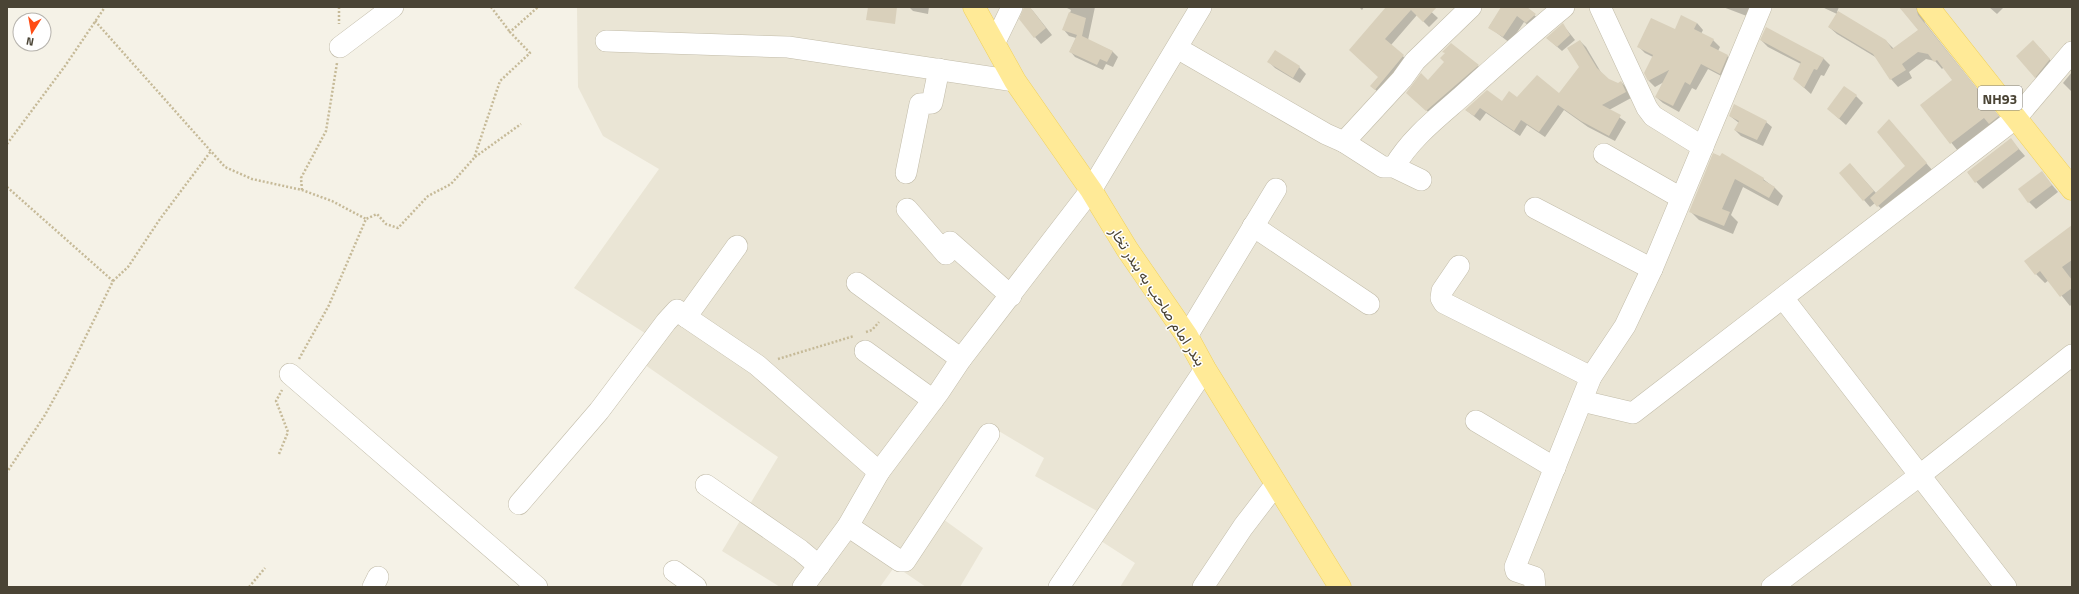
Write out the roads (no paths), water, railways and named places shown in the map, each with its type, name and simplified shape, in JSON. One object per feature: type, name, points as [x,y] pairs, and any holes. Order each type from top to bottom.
[{"type":"main road","name":"بندر امام صاحب به بندر تخار","points":[[974,7],[995,42],[1015,81],[1091,190],[1127,248],[1187,336],[1205,369],[1340,587]]},
{"type":"main road","name":"NH93","points":[[1928,7],[2072,189]]},
{"type":"street","points":[[340,47],[393,7]]},
{"type":"street","points":[[995,42],[1012,7]]},
{"type":"street","points":[[803,587],[848,526],[879,472],[933,400],[961,359],[1011,296],[1091,190],[1201,7]]},
{"type":"street","points":[[1394,167],[1400,157],[1428,125],[1480,77],[1564,7]]},
{"type":"street","points":[[1600,7],[1646,108],[1653,116],[1703,147]]},
{"type":"street","points":[[1535,587],[1534,577],[1516,571],[1515,567],[1591,377],[1625,326],[1652,269],[1761,7]]},
{"type":"street","points":[[1344,142],[1402,79],[1415,61],[1459,11]]},
{"type":"street","points":[[606,41],[788,47],[1015,81]]},
{"type":"street","points":[[1177,48],[1326,134],[1344,142],[1384,168],[1394,167],[1421,180]]},
{"type":"street","points":[[1582,401],[1633,413],[2016,118],[2072,52]]},
{"type":"street","points":[[906,173],[920,104],[932,103],[939,69]]},
{"type":"street","points":[[1604,154],[1681,198]]},
{"type":"street","points":[[1187,336],[1276,188]]},
{"type":"street","points":[[1535,208],[1652,269]]},
{"type":"street","points":[[907,209],[946,254],[950,242],[1011,296]]},
{"type":"street","points":[[1253,226],[1369,304]]},
{"type":"street","points":[[686,317],[737,246]]},
{"type":"street","points":[[1459,266],[1442,291],[1441,298],[1444,303],[1591,377]]},
{"type":"street","points":[[857,283],[961,359]]},
{"type":"street","points":[[1783,298],[2006,587]]},
{"type":"street","points":[[519,504],[599,411],[666,322],[677,310],[757,365],[879,472]]},
{"type":"street","points":[[863,339],[933,400]]},
{"type":"street","points":[[1780,584],[2072,355]]},
{"type":"street","points":[[1059,587],[1205,369]]},
{"type":"street","points":[[290,374],[536,587]]},
{"type":"street","points":[[1476,421],[1555,468]]},
{"type":"street","points":[[848,526],[900,562],[905,561],[989,434]]},
{"type":"street","points":[[706,484],[800,550],[819,566]]},
{"type":"street","points":[[1203,587],[1243,527],[1276,484]]},
{"type":"street","points":[[674,570],[696,587]]}]
